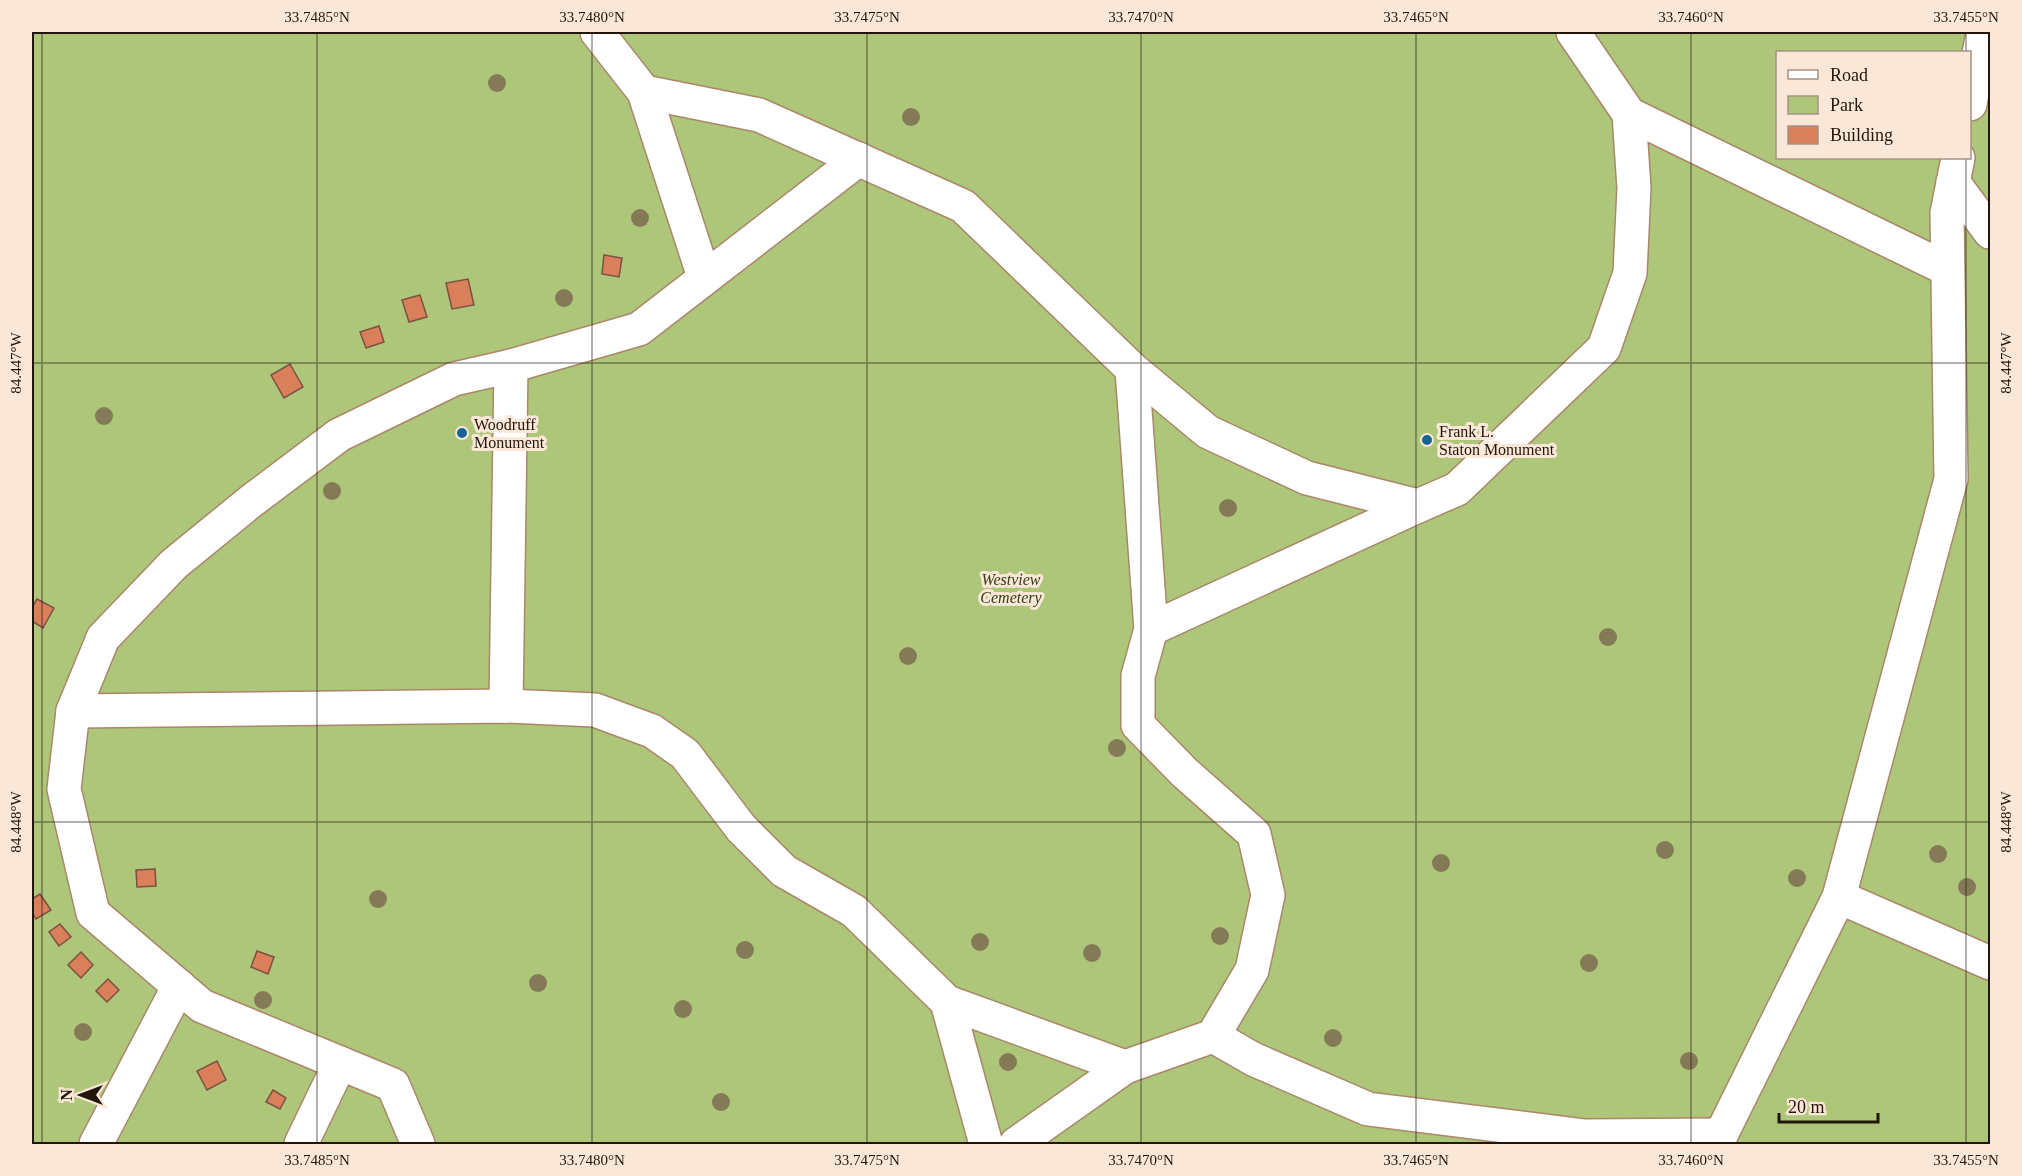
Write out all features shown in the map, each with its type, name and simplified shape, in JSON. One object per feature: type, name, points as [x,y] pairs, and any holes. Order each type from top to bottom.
[{"type":"lane","points":[[597,32],[644,92],[704,277]]},
{"type":"lane","points":[[1573,32],[1629,114],[1947,268]]},
{"type":"lane","points":[[1971,98],[1983,32]]},
{"type":"lane","points":[[644,92],[759,115],[963,206],[1132,369],[1208,432],[1307,478],[1418,506]]},
{"type":"lane","points":[[1151,629],[1457,489],[1604,348],[1630,273],[1634,188],[1629,114]]},
{"type":"lane","points":[[418,1144],[393,1085],[202,1006],[93,912],[64,789],[73,711],[103,638],[174,564],[250,502],[339,435],[454,379],[511,366],[639,329],[859,159]]},
{"type":"lane","points":[[1213,1036],[1253,1059],[1368,1109],[1589,1140],[1717,1140],[1839,897],[1951,479],[1947,213],[1956,170]]},
{"type":"lane","points":[[1956,170],[1990,232]]},
{"type":"lane","points":[[506,706],[511,366]]},
{"type":"lane","points":[[1016,1144],[1125,1067],[1213,1036],[1252,970],[1268,895],[1254,834],[1185,773],[1138,725],[1138,676],[1151,629],[1132,369]]},
{"type":"lane","points":[[73,711],[506,706],[595,710],[652,731],[685,754],[741,828],[784,871],[854,911],[947,1002],[1125,1067]]},
{"type":"lane","points":[[1839,897],[1990,963]]},
{"type":"lane","points":[[96,1144],[179,986]]},
{"type":"lane","points":[[947,1002],[986,1144]]},
{"type":"lane","points":[[301,1144],[340,1063]]},
{"type":"green space","name":"Westview Cemetery","points":[[32,32],[1990,32],[1990,1144],[32,1144]]},
{"type":"building","points":[[604,255],[622,258],[619,277],[602,274]]},
{"type":"building","points":[[468,279],[474,305],[452,309],[446,283]]},
{"type":"building","points":[[420,295],[427,317],[409,322],[402,300]]},
{"type":"building","points":[[379,326],[384,342],[366,348],[360,332]]},
{"type":"building","points":[[290,364],[303,387],[284,398],[271,375]]},
{"type":"building","points":[[37,599],[54,608],[43,628],[32,621],[32,608]]},
{"type":"building","points":[[155,869],[156,886],[137,887],[136,870]]},
{"type":"building","points":[[40,894],[51,910],[36,919],[32,912],[32,899]]},
{"type":"building","points":[[60,924],[71,937],[59,946],[49,932]]},
{"type":"building","points":[[257,951],[274,957],[268,974],[251,967]]},
{"type":"building","points":[[81,952],[93,965],[81,978],[68,965]]},
{"type":"building","points":[[108,979],[119,990],[107,1002],[96,991]]},
{"type":"building","points":[[217,1061],[226,1080],[207,1090],[197,1071]]},
{"type":"building","points":[[273,1090],[286,1098],[280,1109],[266,1102]]},
{"type":"place","name":"Woodruff Monument","points":[[462,433]]},
{"type":"place","name":"Frank L. Staton Monument","points":[[1427,440]]}]
